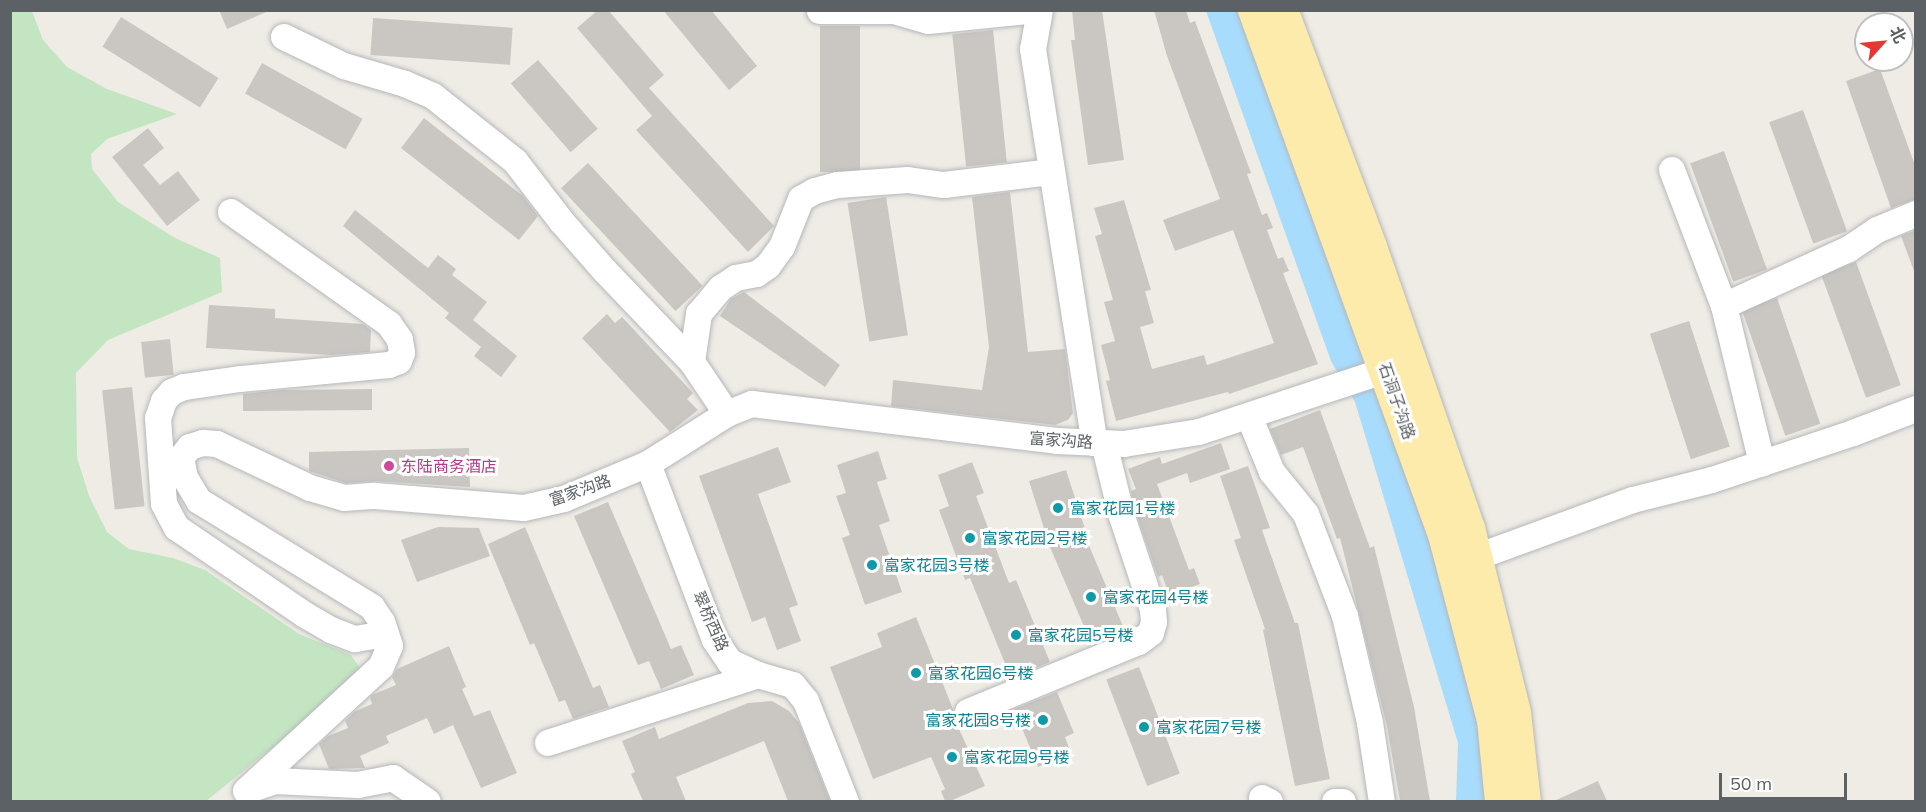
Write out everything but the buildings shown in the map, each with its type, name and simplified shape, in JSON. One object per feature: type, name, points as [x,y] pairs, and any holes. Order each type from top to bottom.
[{"type":"main road","name":"石洞子沟路","points":[[1254,10],[1444,535],[1493,720],[1501,801]]},
{"type":"main road","name":"石洞子沟路","points":[[1282,10],[1375,258],[1469,528],[1515,713],[1525,801]]},
{"type":"street","points":[[820,11],[894,11],[928,21],[1040,10],[1033,49],[1052,172],[1100,443],[1153,610],[1154,622],[1151,633],[1139,642],[968,712]]},
{"type":"street","points":[[284,37],[344,66],[405,84],[433,96],[506,153],[515,161],[562,222],[605,272],[692,362],[727,414]]},
{"type":"street","points":[[1672,170],[1724,306],[1762,463]]},
{"type":"street","points":[[692,362],[699,314],[721,288],[736,278],[757,274],[768,266],[782,247],[801,199],[815,191],[838,185],[908,180],[944,185],[1052,172]]},
{"type":"street","points":[[231,212],[389,324],[400,340],[402,353],[399,361],[389,365],[240,379],[184,387],[172,392],[164,401],[158,418],[164,504],[177,528],[305,615],[331,630],[355,639],[386,634],[390,646],[381,667],[240,796]]},
{"type":"street","points":[[1724,306],[1849,249],[1877,230],[1916,214]]},
{"type":"street","name":"富家沟路","points":[[386,634],[382,622],[372,607],[199,501],[184,478],[181,458],[190,447],[203,443],[217,444],[310,488],[344,498],[375,496],[524,508],[564,499],[648,464],[727,414],[752,404],[1057,441],[1124,444],[1199,432],[1383,371]]},
{"type":"street","points":[[1477,557],[1633,500],[1712,480],[1853,433],[1916,409]]},
{"type":"street","points":[[1249,416],[1272,472],[1306,514],[1345,616],[1370,723],[1382,801]]},
{"type":"street","name":"翠桥西路","points":[[648,464],[715,640],[730,662],[758,675],[793,685],[806,701],[846,801]]},
{"type":"street","points":[[548,743],[758,675]]},
{"type":"street","points":[[240,796],[275,781],[358,785],[393,778],[428,801]]},
{"type":"street","points":[[1335,801],[1343,801]]},
{"type":"green space","points":[[10,11],[32,11],[43,40],[67,67],[107,89],[177,114],[107,139],[91,154],[92,169],[118,202],[175,238],[220,258],[222,292],[108,340],[76,373],[77,457],[89,496],[107,532],[129,549],[173,558],[205,570],[299,634],[351,655],[360,668],[340,693],[206,801],[11,801]]},
{"type":"water","points":[[1206,11],[1249,11],[1387,395],[1484,720],[1490,801],[1456,801],[1458,743],[1355,402],[1331,361]]},
{"type":"place","name":"东陆商务酒店","points":[[389,466]]},
{"type":"place","name":"富家花园1号楼","points":[[1058,508]]},
{"type":"place","name":"富家花园2号楼","points":[[970,538]]},
{"type":"place","name":"富家花园3号楼","points":[[872,565]]},
{"type":"place","name":"富家花园4号楼","points":[[1091,597]]},
{"type":"place","name":"富家花园5号楼","points":[[1016,635]]},
{"type":"place","name":"富家花园6号楼","points":[[916,673]]},
{"type":"place","name":"富家花园8号楼","points":[[1043,720]]},
{"type":"place","name":"富家花园7号楼","points":[[1144,727]]},
{"type":"place","name":"富家花园9号楼","points":[[952,757]]}]
